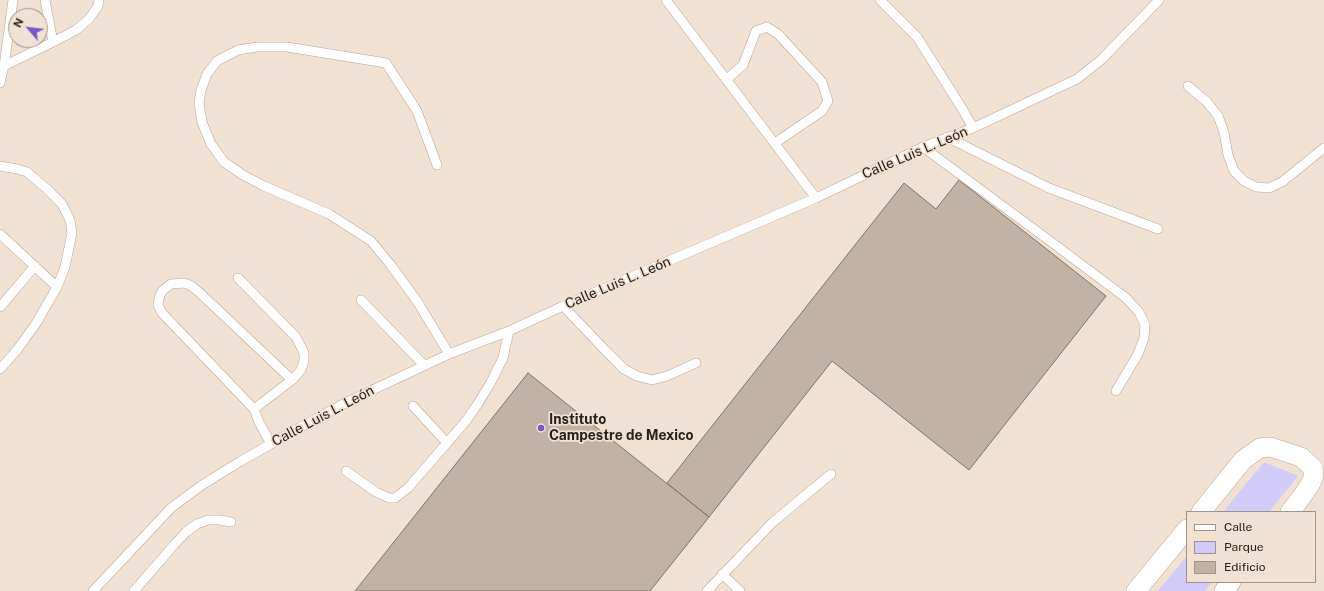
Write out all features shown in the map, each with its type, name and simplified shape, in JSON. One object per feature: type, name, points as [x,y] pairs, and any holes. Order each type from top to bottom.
[{"type":"street","points":[[1202,511],[1243,460],[1260,448],[1270,447],[1301,457],[1313,468],[1314,474],[1312,483],[1304,496],[1291,511]]},
{"type":"street","points":[[1136,591],[1186,530]]},
{"type":"street","points":[[1224,591],[1230,583]]},
{"type":"lane","points":[[0,83],[4,66],[13,0]]},
{"type":"lane","points":[[45,0],[53,42]]},
{"type":"lane","points":[[4,66],[76,30],[89,19],[98,6],[99,0]]},
{"type":"lane","points":[[666,0],[816,198]]},
{"type":"lane","points":[[880,0],[916,37],[973,128]]},
{"type":"lane","name":"Calle Luis L. León","points":[[93,591],[172,508],[202,485],[241,461],[347,402],[424,365],[509,331],[563,306],[816,198],[922,148],[973,128],[1076,79],[1101,60],[1158,0]]},
{"type":"lane","points":[[727,79],[743,65],[756,32],[767,27],[778,34],[822,82],[828,101],[822,111],[775,143]]},
{"type":"lane","points":[[437,165],[417,111],[386,63],[287,47],[257,47],[238,50],[217,61],[207,74],[201,90],[199,103],[202,122],[211,144],[224,162],[243,175],[264,186],[329,214],[371,241],[417,301],[450,354]]},
{"type":"lane","points":[[1188,86],[1207,102],[1218,116],[1224,132],[1228,155],[1234,171],[1244,181],[1256,187],[1269,188],[1282,182],[1324,148]]},
{"type":"lane","points":[[947,137],[1049,188],[1158,229]]},
{"type":"lane","points":[[922,148],[1126,298],[1139,312],[1145,325],[1144,338],[1138,354],[1116,390]]},
{"type":"lane","points":[[0,166],[27,172],[47,189],[62,204],[70,220],[72,233],[65,266],[57,286],[37,322],[17,350],[0,369]]},
{"type":"lane","points":[[0,234],[57,286]]},
{"type":"lane","points":[[0,306],[35,266]]},
{"type":"lane","points":[[238,278],[296,337],[304,353],[304,362],[301,370],[292,380],[254,409]]},
{"type":"lane","points":[[272,444],[259,422],[254,409],[162,312],[158,305],[162,292],[171,284],[184,283],[190,285],[292,380]]},
{"type":"lane","points":[[361,300],[424,365]]},
{"type":"lane","points":[[563,306],[624,368],[637,376],[652,380],[667,376],[696,363]]},
{"type":"lane","points":[[346,470],[376,492],[389,498],[395,498],[408,488],[466,421],[490,384],[503,358],[509,331]]},
{"type":"lane","points":[[413,406],[447,443]]},
{"type":"lane","points":[[707,591],[773,522],[831,474]]},
{"type":"lane","points":[[134,591],[186,532],[197,524],[208,520],[231,522]]},
{"type":"lane","points":[[722,574],[740,591]]},
{"type":"green space","points":[[1264,462],[1298,476],[1270,511],[1224,511]]},
{"type":"green space","points":[[1186,557],[1186,583],[1211,583],[1205,591],[1158,591]]},
{"type":"building","points":[[959,180],[1106,296],[969,470],[832,361],[709,517],[667,483],[904,183],[936,209]]},
{"type":"building","name":"Instituto Campestre de Mexico","points":[[528,373],[709,517],[650,591],[355,591]]},
{"type":"place","name":"Instituto Campestre de Mexico","points":[[541,428]]}]
